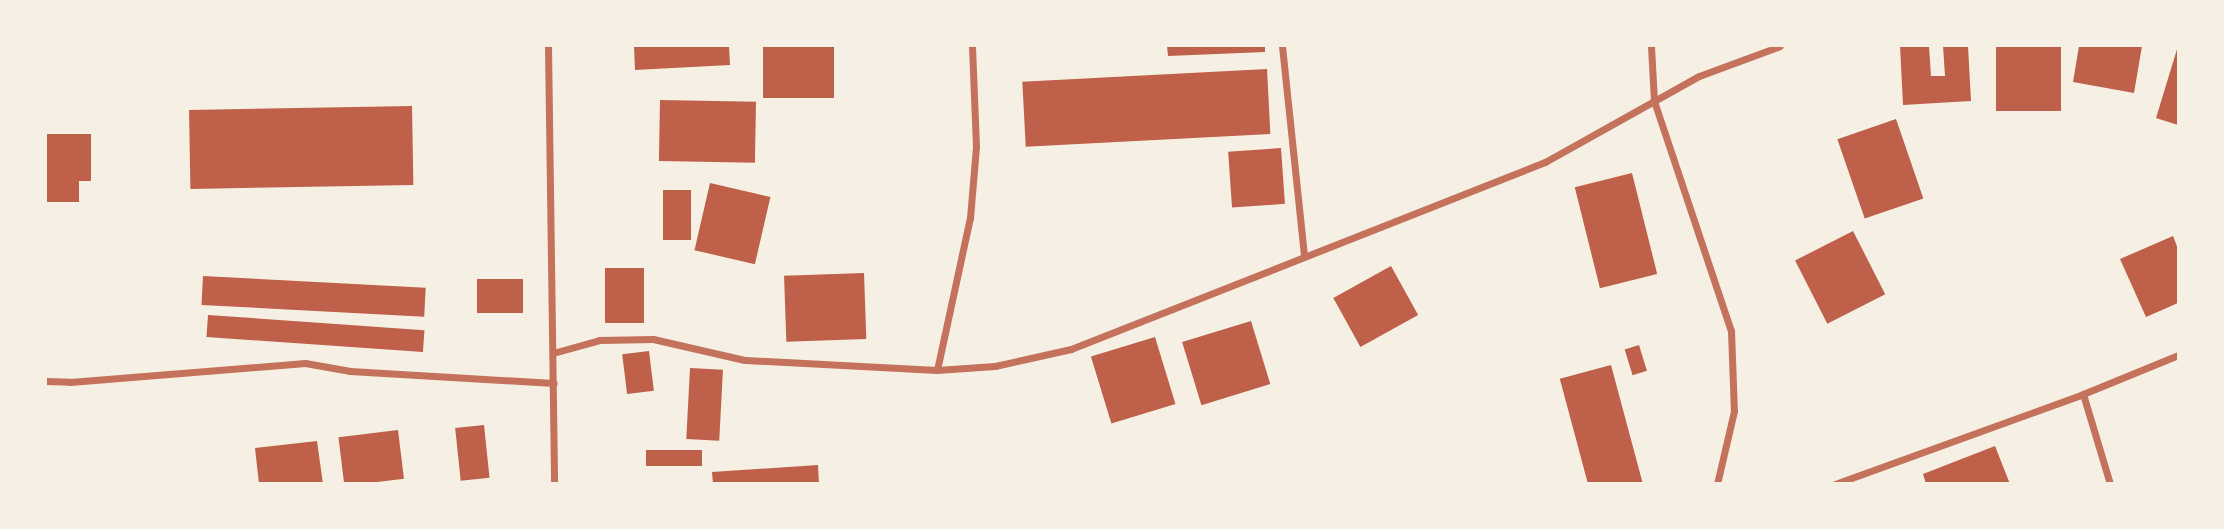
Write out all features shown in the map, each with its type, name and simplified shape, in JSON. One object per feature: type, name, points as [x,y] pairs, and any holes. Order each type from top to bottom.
[{"type":"street","points":[[548,46],[554,484]]},
{"type":"street","points":[[937,370],[970,218],[976,146],[972,46]]},
{"type":"street","points":[[1282,46],[1304,256]]},
{"type":"street","points":[[1651,46],[1654,102],[1731,331],[1734,411],[1717,484]]},
{"type":"street","points":[[554,352],[600,340],[653,338],[745,360],[937,370],[995,366],[1071,349],[1545,162],[1699,76],[1780,46]]},
{"type":"street","points":[[1835,484],[2083,394],[2179,355]]},
{"type":"street","points":[[46,381],[70,382],[305,363],[350,372],[554,383]]},
{"type":"street","points":[[2083,394],[2110,484]]},
{"type":"building","points":[[634,46],[729,46],[730,65],[635,70]]},
{"type":"building","points":[[763,46],[834,46],[834,98],[763,98]]},
{"type":"building","points":[[1167,46],[1265,46],[1265,52],[1168,56]]},
{"type":"building","points":[[1900,46],[1929,46],[1931,76],[1945,76],[1943,46],[1968,46],[1971,101],[1903,105]]},
{"type":"building","points":[[1996,46],[2061,46],[2061,111],[1996,111]]},
{"type":"building","points":[[2079,46],[2142,46],[2134,93],[2073,82]]},
{"type":"building","points":[[2178,46],[2178,125],[2156,118]]},
{"type":"building","points":[[1267,69],[1270,134],[1026,147],[1022,82]]},
{"type":"building","points":[[660,100],[756,102],[755,163],[659,161]]},
{"type":"building","points":[[412,106],[413,185],[190,189],[189,110]]},
{"type":"building","points":[[1896,119],[1923,198],[1865,219],[1837,139]]},
{"type":"building","points":[[46,134],[91,134],[91,181],[79,181],[79,202],[46,202]]},
{"type":"building","points":[[1281,148],[1285,204],[1232,208],[1228,152]]},
{"type":"building","points":[[1632,173],[1657,274],[1600,288],[1575,187]]},
{"type":"building","points":[[710,183],[770,197],[755,264],[694,250]]},
{"type":"building","points":[[663,190],[691,190],[691,240],[663,240]]},
{"type":"building","points":[[1853,231],[1885,294],[1827,324],[1795,261]]},
{"type":"building","points":[[2173,236],[2178,249],[2178,303],[2146,317],[2120,259]]},
{"type":"building","points":[[1391,266],[1418,315],[1360,347],[1333,298]]},
{"type":"building","points":[[605,268],[644,268],[644,323],[605,323]]},
{"type":"building","points":[[864,273],[866,339],[786,342],[784,276]]},
{"type":"building","points":[[203,276],[426,288],[424,317],[201,305]]},
{"type":"building","points":[[477,279],[523,279],[523,313],[477,313]]},
{"type":"building","points":[[208,315],[424,330],[423,352],[206,337]]},
{"type":"building","points":[[1251,321],[1270,384],[1201,405],[1182,342]]},
{"type":"building","points":[[1155,337],[1175,404],[1111,424],[1091,357]]},
{"type":"building","points":[[1639,345],[1647,371],[1633,375],[1625,349]]},
{"type":"building","points":[[649,351],[654,391],[627,394],[622,354]]},
{"type":"building","points":[[1611,365],[1643,484],[1588,484],[1560,379]]},
{"type":"building","points":[[690,368],[723,370],[719,441],[686,439]]},
{"type":"building","points":[[484,425],[490,478],[461,481],[455,428]]},
{"type":"building","points":[[398,430],[404,479],[344,484],[338,437]]},
{"type":"building","points":[[317,441],[323,484],[259,484],[255,448]]},
{"type":"building","points":[[1995,446],[2010,484],[1926,484],[1923,474]]},
{"type":"building","points":[[646,450],[702,450],[702,466],[646,466]]},
{"type":"building","points":[[818,465],[819,484],[713,484],[712,472]]}]
